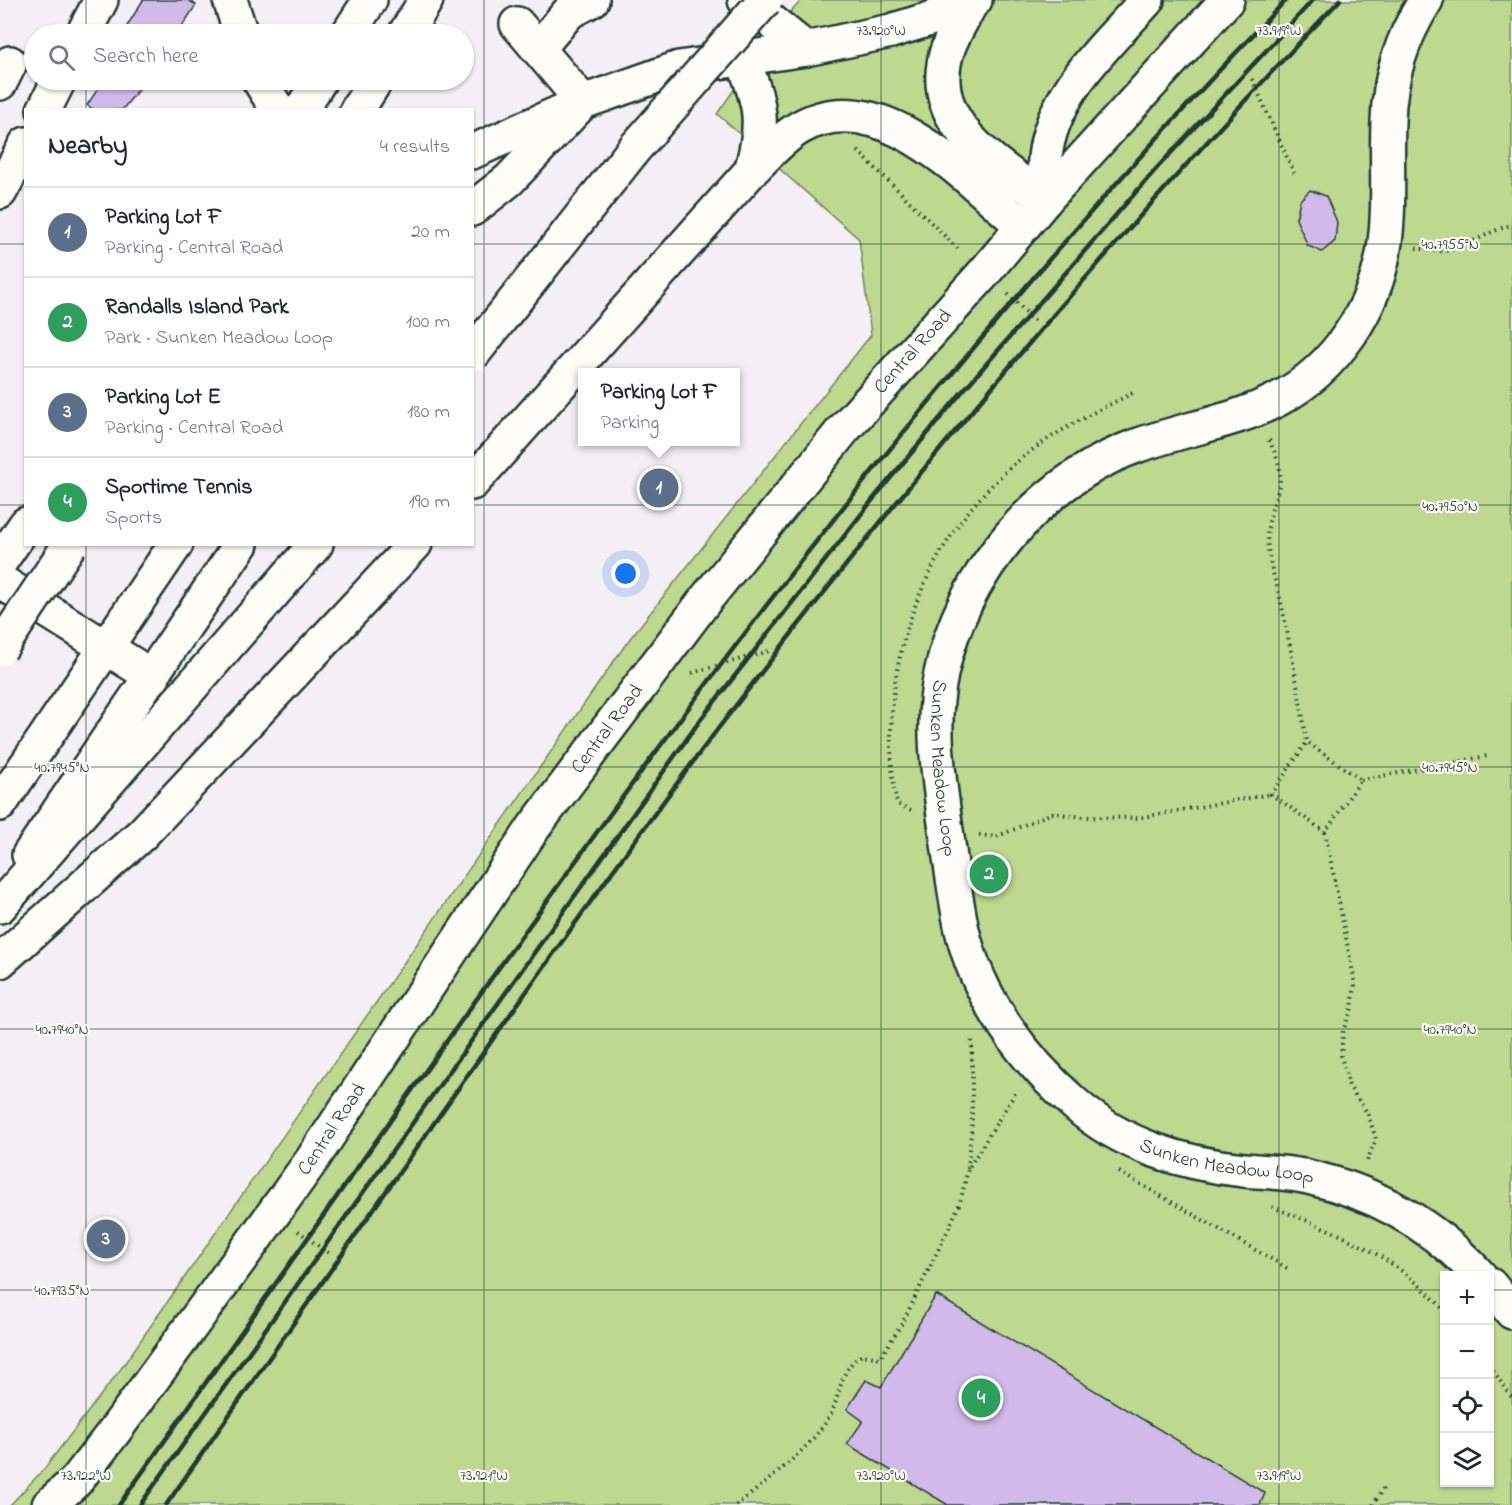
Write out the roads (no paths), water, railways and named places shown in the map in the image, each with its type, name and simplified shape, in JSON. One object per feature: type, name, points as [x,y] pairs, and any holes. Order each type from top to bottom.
[{"type":"main road","points":[[88,24],[101,0]]},
{"type":"main road","points":[[230,0],[238,24]]},
{"type":"main road","points":[[354,24],[370,0]]},
{"type":"main road","points":[[411,24],[426,0]]},
{"type":"main road","points":[[538,49],[569,12],[592,0]]},
{"type":"main road","points":[[745,0],[806,49]]},
{"type":"main road","points":[[474,352],[635,148],[765,0]]},
{"type":"main road","points":[[1045,201],[1045,158],[1050,133],[1058,114],[1076,81],[1147,0]]},
{"type":"main road","name":"Central Road","points":[[49,1505],[76,1480],[114,1433],[312,1160],[534,827],[706,599],[836,439],[1045,201],[1227,0]]},
{"type":"main road","name":"Sunken Meadow Loop","points":[[1426,0],[1405,41],[1391,91],[1388,118],[1388,225],[1380,273],[1369,303],[1330,360],[1304,382],[1254,412],[1135,447],[1094,466],[1060,486],[1022,523],[975,587],[948,649],[936,706],[939,776],[963,931],[972,962],[983,988],[1021,1050],[1051,1082],[1080,1109],[1107,1126],[1169,1156],[1243,1170],[1306,1176],[1355,1191],[1384,1203],[1440,1236],[1476,1271]]},
{"type":"main road","points":[[474,151],[583,102],[679,68],[806,49],[891,31],[933,18],[973,1]]},
{"type":"main road","points":[[973,1],[951,41],[944,63],[942,86],[946,104],[952,120],[964,134],[1045,201]]},
{"type":"main road","points":[[517,24],[583,102]]},
{"type":"main road","points":[[742,58],[752,81],[760,114],[758,146],[751,171]]},
{"type":"main road","points":[[45,108],[54,90]]},
{"type":"main road","points":[[265,90],[277,108]]},
{"type":"main road","points":[[302,108],[314,90]]},
{"type":"main road","points":[[358,108],[370,90]]},
{"type":"main road","points":[[474,207],[509,180],[583,102]]},
{"type":"main road","points":[[474,481],[751,171],[785,138],[811,123],[854,116],[872,118],[907,132],[924,143],[1023,226]]},
{"type":"main road","points":[[0,192],[24,148]]},
{"type":"main road","points":[[0,562],[24,527]]},
{"type":"main road","points":[[0,649],[69,546]]},
{"type":"main road","points":[[0,804],[108,648],[175,546]]},
{"type":"main road","points":[[0,897],[240,546]]},
{"type":"main road","points":[[0,906],[314,546]]},
{"type":"main road","points":[[0,961],[142,834],[413,546]]},
{"type":"main road","points":[[0,581],[153,676]]},
{"type":"main road","points":[[1494,1290],[1512,1312]]},
{"type":"railway","points":[[119,1505],[614,808],[757,617],[901,435],[1051,257],[1206,84],[1286,0]]},
{"type":"railway","points":[[140,1505],[701,719],[874,498],[961,393],[1156,169],[1313,0]]},
{"type":"railway","points":[[166,1505],[583,912],[683,775],[790,635],[1018,356],[1176,176],[1340,0]]},
{"type":"place","name":"Parking Lot F","points":[[659,488]]},
{"type":"place","name":"Randalls Island Park","points":[[989,874]]},
{"type":"place","name":"Parking Lot E","points":[[106,1239]]},
{"type":"place","name":"Sportime Tennis","points":[[981,1398]]}]
